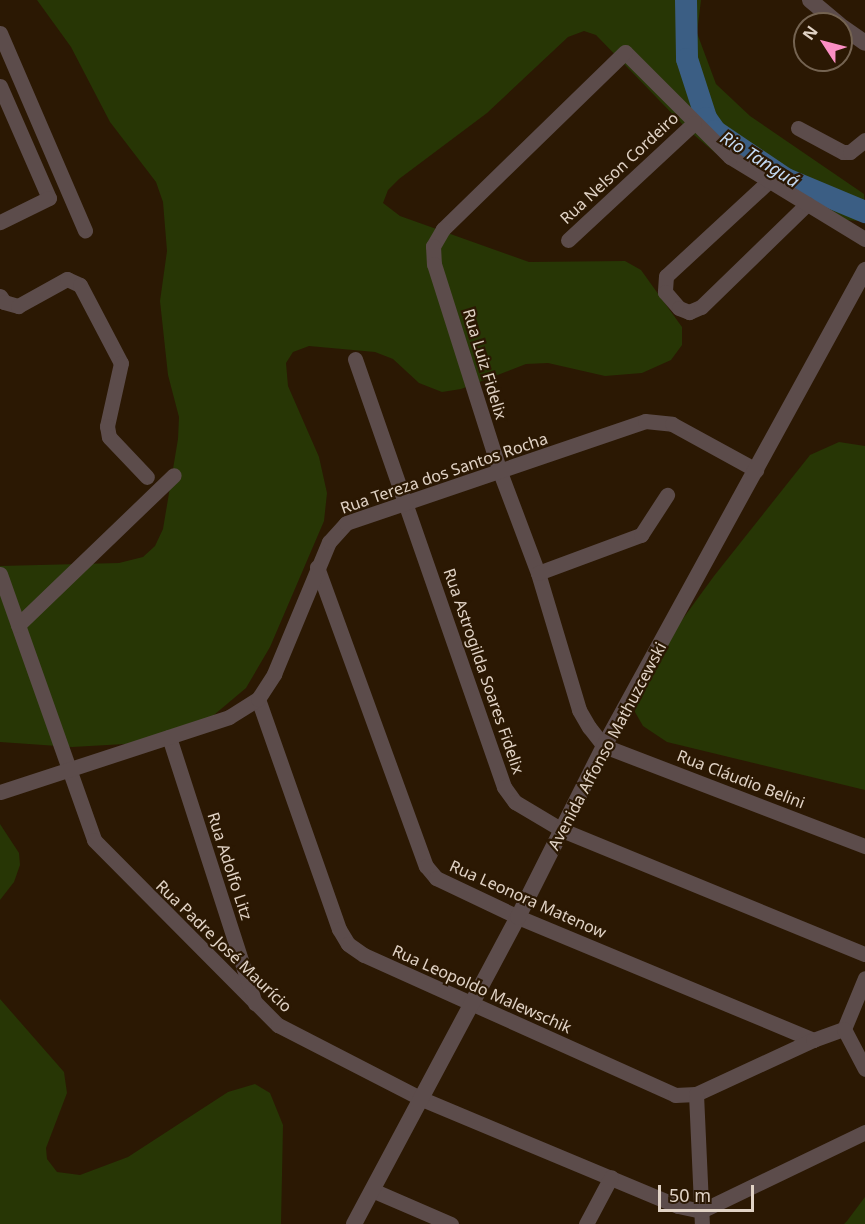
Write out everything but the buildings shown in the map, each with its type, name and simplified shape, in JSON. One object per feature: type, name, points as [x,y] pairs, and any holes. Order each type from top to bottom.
[{"type":"street","points":[[812,0],[825,12]]},
{"type":"street","points":[[0,33],[85,230]]},
{"type":"street","name":"Rua Luiz Fidelix","points":[[604,746],[579,710],[538,573],[500,472],[434,264],[433,246],[443,229],[625,52],[694,123]]},
{"type":"street","points":[[0,86],[50,198],[0,222]]},
{"type":"street","points":[[694,123],[730,157],[865,239]]},
{"type":"street","name":"Rua Nelson Cordeiro","points":[[568,240],[694,123]]},
{"type":"street","points":[[798,128],[843,152],[850,152],[865,140]]},
{"type":"street","points":[[769,181],[666,276],[665,292],[680,308],[689,312],[701,307],[807,204]]},
{"type":"street","name":"Avenida Affonso Mathuzcewski","points":[[354,1224],[518,917],[604,746],[865,270]]},
{"type":"street","points":[[0,296],[4,302],[18,306],[67,279],[80,285],[121,363],[107,426],[109,437],[147,477]]},
{"type":"street","name":"Rua Astrogilda Soares Fidelix","points":[[355,359],[408,503],[504,787],[515,802],[562,830],[865,954]]},
{"type":"street","name":"Rua Tereza dos Santos Rocha","points":[[0,792],[229,717],[258,699],[274,674],[329,542],[346,523],[645,421],[660,420],[756,470]]},
{"type":"street","points":[[18,625],[174,475]]},
{"type":"street","points":[[538,573],[641,535],[667,495]]},
{"type":"street","name":"Rua Leonora Matenow","points":[[317,567],[426,866],[436,878],[518,917],[813,1040]]},
{"type":"street","name":"Rua Padre José Maurício","points":[[0,574],[67,769],[94,840],[106,855],[256,1006],[292,1035],[422,1099],[678,1206],[701,1218]]},
{"type":"street","name":"Rua Leopoldo Malewschik","points":[[258,699],[348,944],[471,1006],[675,1095],[696,1094],[813,1040],[844,1029]]},
{"type":"street","name":"Rua Adolfo Litz","points":[[169,737],[256,1006]]},
{"type":"street","name":"Rua Cláudio Belini","points":[[604,746],[865,846]]},
{"type":"street","points":[[865,978],[844,1029],[865,1069]]},
{"type":"street","points":[[696,1094],[701,1218],[865,1132]]},
{"type":"street","points":[[586,1224],[610,1177]]},
{"type":"street","points":[[372,1190],[451,1224]]},
{"type":"green space","points":[[37,0],[701,0],[697,33],[716,84],[750,116],[864,194],[865,217],[859,221],[847,220],[725,161],[688,130],[596,35],[584,31],[568,37],[487,113],[399,179],[388,190],[383,203],[400,216],[529,262],[625,261],[641,270],[682,327],[682,345],[671,360],[642,373],[605,376],[548,363],[526,364],[461,389],[442,392],[419,383],[393,359],[375,352],[309,346],[293,352],[286,363],[288,386],[319,457],[327,493],[324,521],[270,647],[246,688],[208,720],[143,743],[72,747],[0,742],[0,566],[119,563],[143,557],[155,546],[163,529],[178,439],[179,417],[168,375],[160,301],[167,251],[163,202],[156,182],[110,122],[71,47]]},
{"type":"green space","points":[[839,442],[865,446],[865,790],[667,742],[643,726],[635,712],[635,697],[652,661],[714,576],[810,455]]},
{"type":"green space","points":[[0,824],[19,853],[20,865],[14,882],[0,900]]},
{"type":"green space","points":[[0,999],[64,1072],[67,1093],[46,1148],[47,1159],[57,1172],[80,1175],[128,1157],[228,1092],[255,1084],[270,1093],[283,1125],[281,1224],[0,1224]]},
{"type":"green space","points":[[865,1197],[865,1224],[844,1224],[847,1221]]},
{"type":"waterway","name":"Rio Tanguá","points":[[686,0],[687,59],[706,118],[715,131],[786,179],[865,212]]}]
